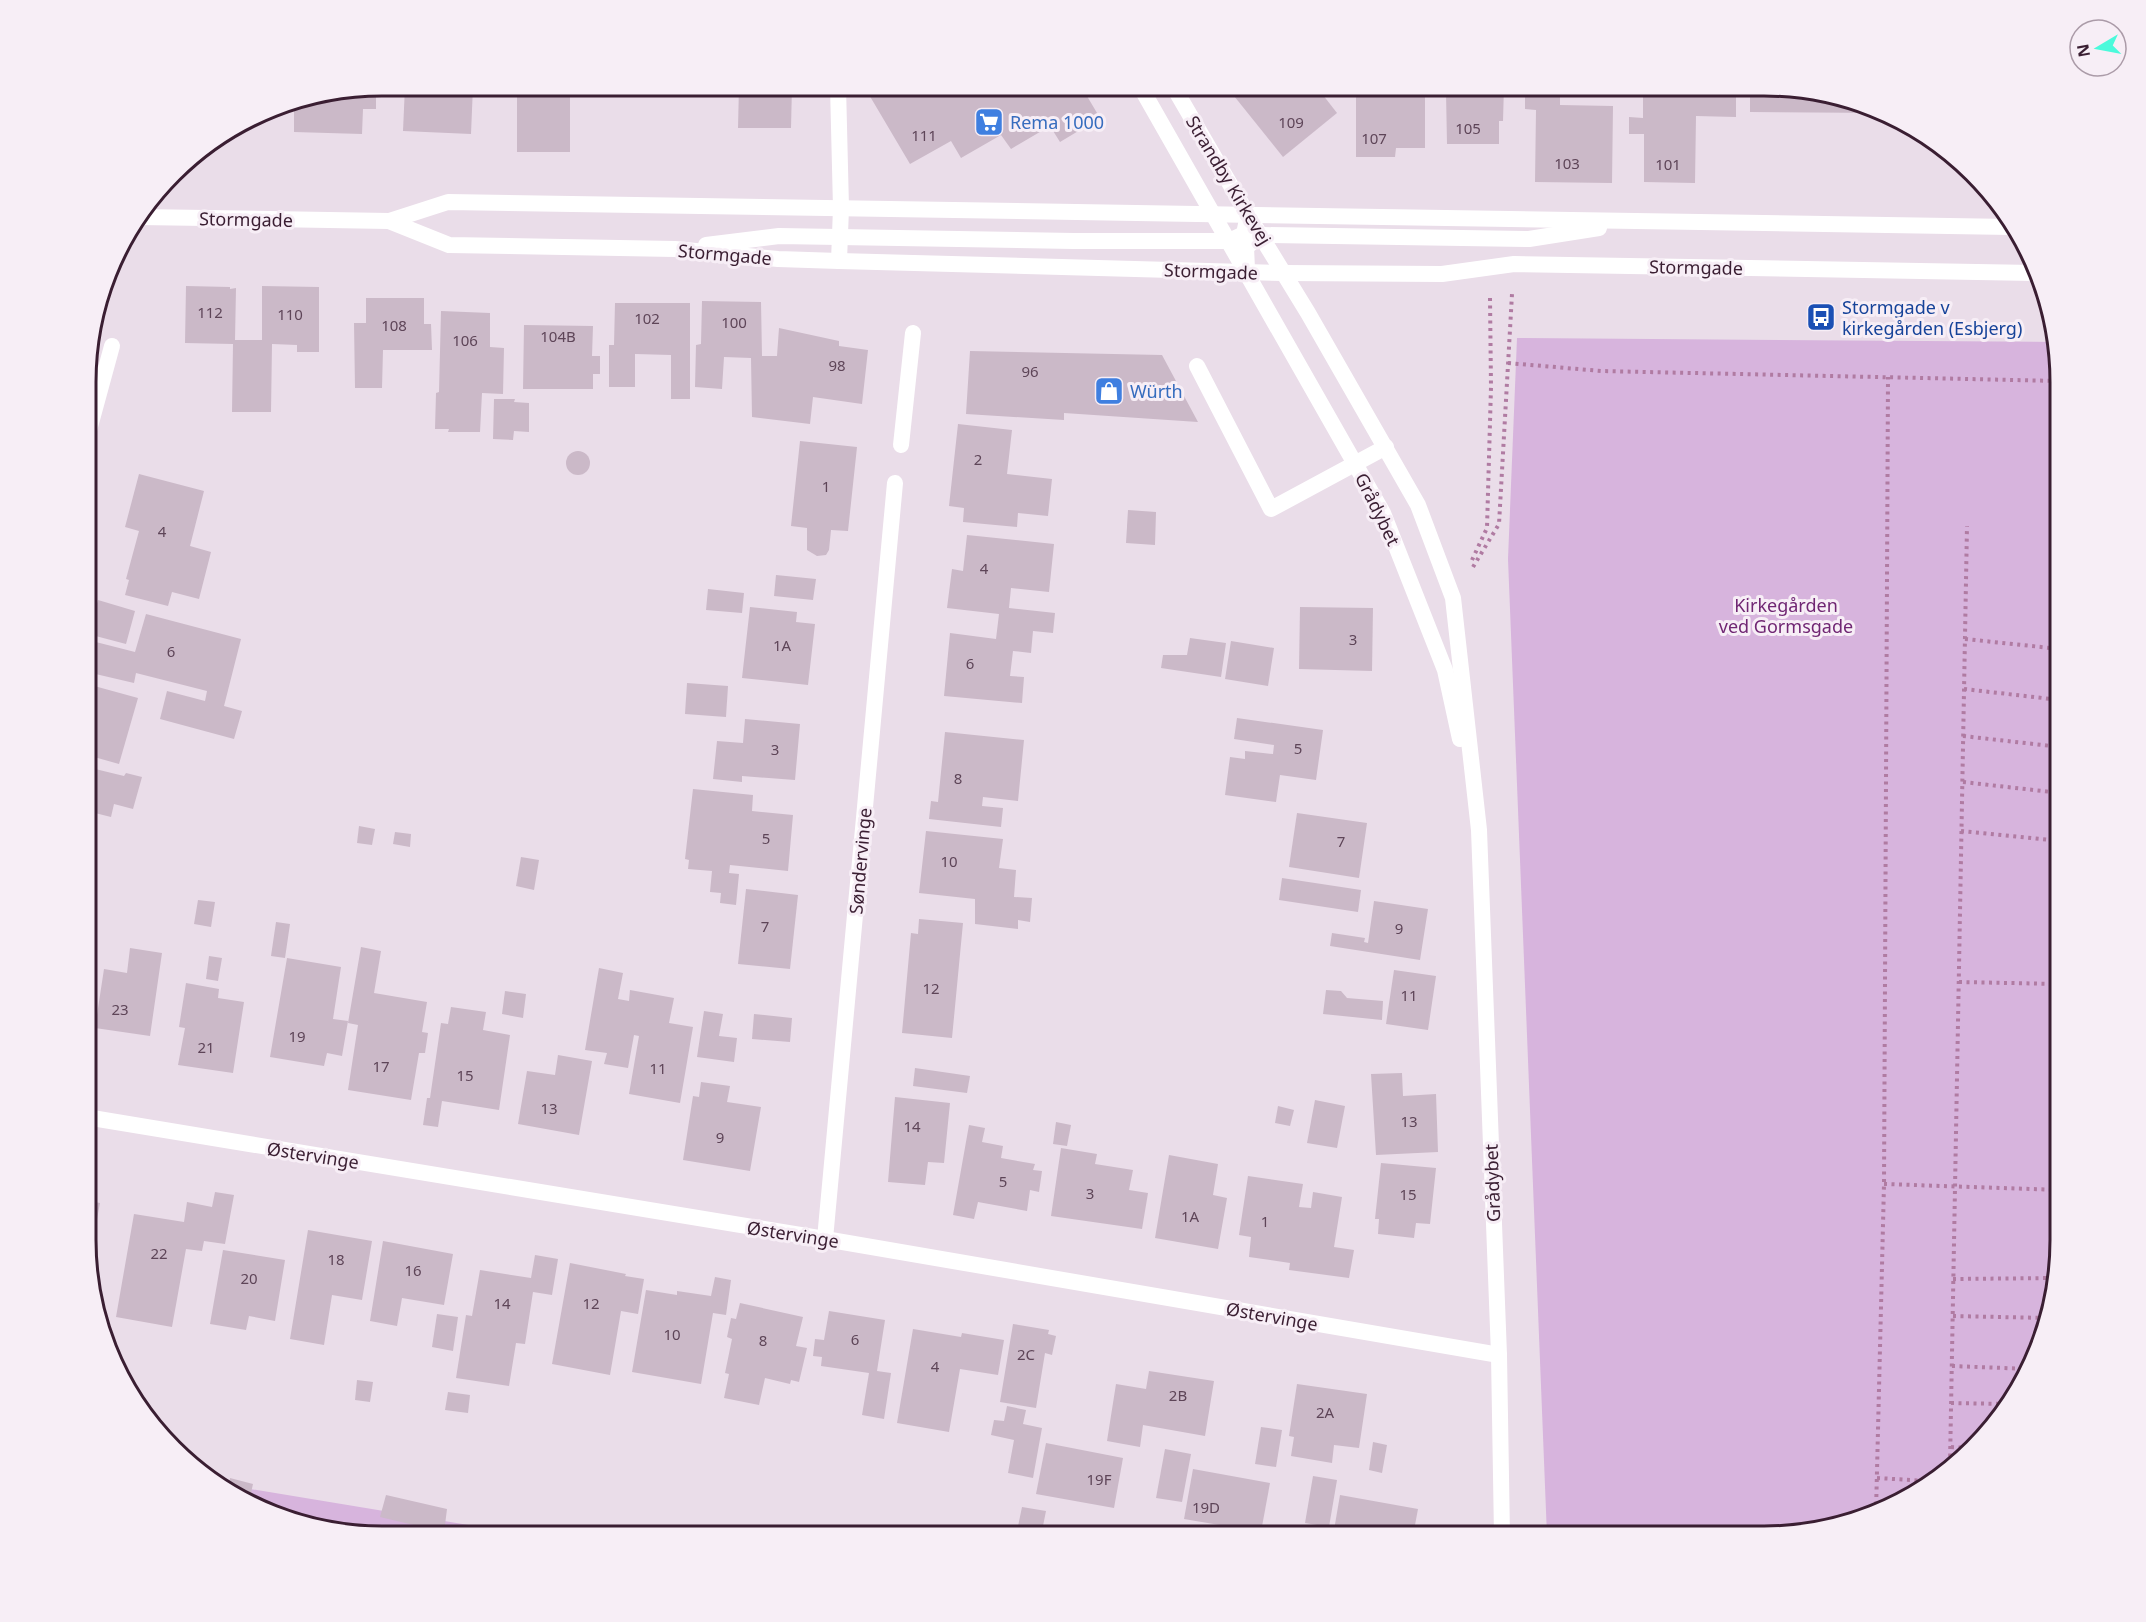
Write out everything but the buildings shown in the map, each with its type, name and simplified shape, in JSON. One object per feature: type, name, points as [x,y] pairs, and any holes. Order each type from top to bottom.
[{"type":"street","points":[[838,96],[841,208],[839,261]]},
{"type":"street","name":"Strandby Kirkevej","points":[[1146,96],[1213,214]]},
{"type":"street","name":"Strandby Kirkevej","points":[[1179,96],[1284,273]]},
{"type":"street","name":"Stormgade","points":[[148,217],[389,221],[448,202],[2004,227]]},
{"type":"street","name":"Grådybet","points":[[1213,214],[1383,513],[1445,670],[1479,830]]},
{"type":"street","points":[[675,249],[779,236],[1229,241],[1244,234],[1248,214]]},
{"type":"street","name":"Stormgade","points":[[389,221],[449,245],[675,249],[778,259],[839,261],[1248,273],[1442,274],[1514,264],[2028,273]]},
{"type":"street","points":[[1248,273],[1246,247],[1262,235],[1529,239],[1644,221]]},
{"type":"street","name":"Grådybet","points":[[1284,273],[1418,505],[1453,598],[1479,830],[1498,1355],[1502,1526]]},
{"type":"street","points":[[901,445],[913,333]]},
{"type":"street","points":[[96,405],[112,346]]},
{"type":"street","points":[[1197,366],[1271,508],[1386,447]]},
{"type":"street","name":"Søndervinge","points":[[825,1239],[895,483]]},
{"type":"street","name":"Østervinge","points":[[96,1119],[825,1239],[1498,1355]]},
{"type":"path","points":[[1453,598],[1499,524],[1514,264]]},
{"type":"path","points":[[1453,598],[1487,528],[1491,387],[1489,267]]},
{"type":"path","points":[[1508,363],[1601,371],[2050,381]]},
{"type":"path","points":[[1876,1503],[1884,1184],[1888,377]]},
{"type":"path","points":[[1950,1457],[1967,526]]},
{"type":"path","points":[[1965,639],[2050,649]]},
{"type":"path","points":[[1964,689],[2050,699]]},
{"type":"path","points":[[1963,736],[2050,746]]},
{"type":"path","points":[[1962,782],[2050,792]]},
{"type":"path","points":[[1961,831],[2050,840]]},
{"type":"path","points":[[1959,982],[2050,984]]},
{"type":"path","points":[[1884,1184],[2050,1190]]},
{"type":"path","points":[[1953,1279],[2048,1278]]},
{"type":"path","points":[[1953,1316],[2039,1318]]},
{"type":"path","points":[[1952,1366],[2020,1369]]},
{"type":"path","points":[[1951,1403],[1998,1404]]},
{"type":"path","points":[[1951,1447],[1961,1447]]},
{"type":"path","points":[[1877,1478],[1919,1480]]},
{"type":"green space","name":"Kirkegården ved Gormsgade","points":[[1517,338],[2048,342],[2050,382],[2050,1240],[2045,1296],[2035,1332],[2021,1366],[2002,1399],[1979,1429],[1953,1455],[1923,1478],[1890,1497],[1856,1511],[1820,1521],[1764,1526],[1547,1526],[1508,559]]},
{"type":"green space","points":[[237,1487],[474,1526],[382,1526],[326,1521],[290,1511]]},
{"type":"place","name":"Rema 1000","points":[[989,122]]},
{"type":"place","name":"Stormgade v kirkegården (Esbjerg)","points":[[1821,317]]},
{"type":"place","name":"Würth","points":[[1109,391]]}]
